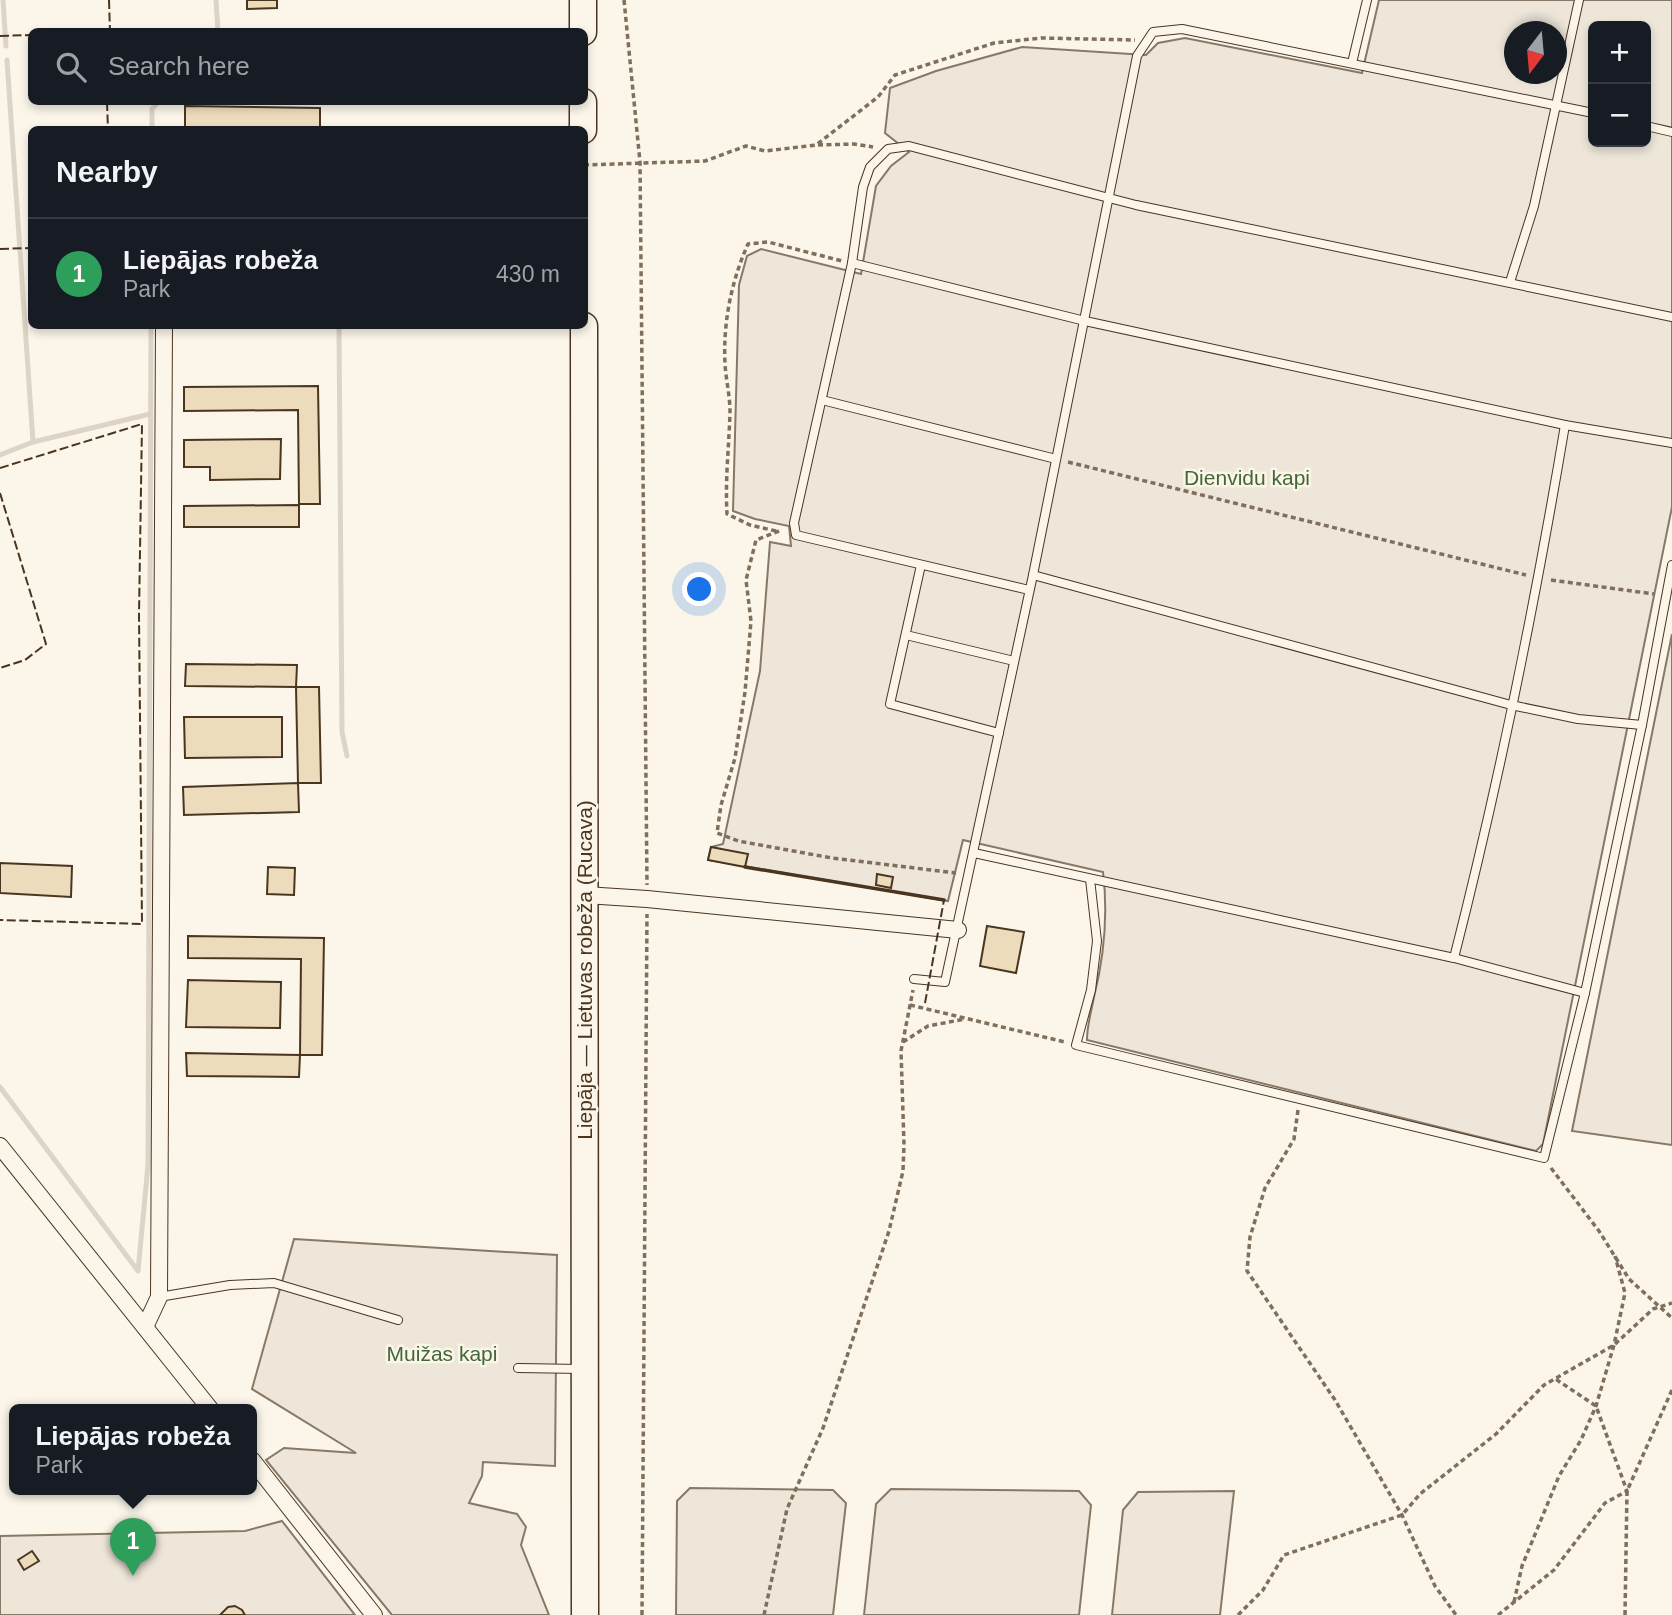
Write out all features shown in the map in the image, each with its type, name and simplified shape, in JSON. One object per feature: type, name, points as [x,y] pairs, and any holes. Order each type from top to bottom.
[{"type":"highway","points":[[583,0],[583,28]]},
{"type":"highway","points":[[583,105],[583,126]]},
{"type":"highway","name":"Liepāja — Lietuvas robeža (Rucava)","points":[[584,329],[585,1615]]},
{"type":"street","points":[[145,1327],[159,1297],[164,329]]},
{"type":"street","points":[[585,895],[958,930]]},
{"type":"street","points":[[0,1146],[206,1404]]},
{"type":"street","points":[[257,1466],[374,1615]]},
{"type":"lane","points":[[1352,63],[1367,0]]},
{"type":"lane","points":[[1510,282],[1534,206],[1579,0]]},
{"type":"lane","points":[[914,979],[945,982],[1033,575],[1137,56],[1153,32],[1182,29],[1588,112]]},
{"type":"lane","points":[[1651,126],[1672,132]]},
{"type":"lane","points":[[1029,590],[796,535],[794,523],[852,263],[863,187],[870,167],[888,149],[909,146],[1136,205],[1672,317]]},
{"type":"lane","points":[[852,263],[1085,321],[1565,425],[1672,443]]},
{"type":"lane","points":[[822,400],[1056,460]]},
{"type":"lane","points":[[1454,958],[1483,844],[1539,578],[1565,425]]},
{"type":"lane","points":[[921,565],[890,704],[999,733]]},
{"type":"lane","points":[[1090,879],[1097,942],[1091,990],[1076,1045],[1544,1158],[1585,993],[1642,725],[1672,565]]},
{"type":"lane","points":[[1033,575],[1511,705],[1578,719],[1642,725]]},
{"type":"lane","points":[[905,635],[1014,661]]},
{"type":"lane","points":[[974,853],[1454,958],[1585,993]]},
{"type":"lane","points":[[159,1297],[230,1284],[274,1283],[398,1320]]},
{"type":"lane","points":[[518,1368],[585,1370]]},
{"type":"path","points":[[624,0],[640,162],[647,899],[642,1615]]},
{"type":"path","points":[[816,145],[878,97],[895,75],[994,43],[1041,38],[1147,40]]},
{"type":"path","points":[[588,165],[705,161],[746,146],[765,151],[854,144],[888,149]]},
{"type":"path","points":[[796,535],[750,525],[727,514],[724,478],[730,409],[725,362],[727,311],[736,270],[748,244],[768,242],[852,263]]},
{"type":"path","points":[[1056,460],[1539,578],[1665,596]]},
{"type":"path","points":[[779,531],[756,540],[746,580],[751,621],[745,692],[735,758],[716,833],[737,841],[832,858],[969,874]]},
{"type":"path","points":[[764,1615],[787,1509],[823,1428],[889,1231],[903,1171],[903,1042],[914,979]]},
{"type":"path","points":[[910,1005],[1076,1045]]},
{"type":"path","points":[[903,1042],[928,1026],[967,1018]]},
{"type":"path","points":[[1300,1100],[1294,1139],[1265,1188],[1250,1237],[1247,1271],[1335,1400],[1402,1515],[1435,1586],[1456,1615]]},
{"type":"path","points":[[1544,1158],[1615,1255],[1629,1279],[1672,1318]]},
{"type":"path","points":[[1514,1602],[1522,1566],[1559,1476],[1581,1440],[1596,1406],[1614,1345],[1625,1293],[1615,1255]]},
{"type":"path","points":[[1238,1615],[1263,1590],[1284,1555],[1402,1515],[1420,1494],[1496,1434],[1544,1385],[1614,1345],[1653,1310],[1672,1303]]},
{"type":"path","points":[[1554,1378],[1596,1406],[1627,1491],[1625,1615]]},
{"type":"path","points":[[1498,1615],[1554,1570],[1605,1503],[1627,1491],[1672,1390]]},
{"type":"green space","name":"Dienvidu kapi","points":[[1379,0],[1672,0],[1672,507],[1543,1144],[1536,1151],[1087,1040],[1104,935],[1103,872],[963,840],[948,901],[708,860],[711,847],[723,844],[760,671],[770,542],[791,546],[789,526],[733,511],[739,285],[747,256],[761,249],[861,274],[876,186],[891,166],[909,152],[885,133],[890,88],[936,71],[1022,47],[1146,55],[1158,43],[1185,38],[1362,73]]},
{"type":"green space","points":[[1672,634],[1672,1145],[1572,1131]]},
{"type":"green space","name":"Muižas kapi","points":[[294,1239],[557,1255],[555,1466],[483,1462],[482,1476],[469,1503],[517,1514],[526,1527],[521,1545],[549,1615],[392,1615],[266,1460],[284,1448],[356,1453],[252,1389]]},
{"type":"green space","points":[[690,1488],[833,1490],[846,1503],[833,1615],[676,1615],[677,1501]]},
{"type":"green space","points":[[891,1489],[1079,1491],[1091,1505],[1079,1615],[864,1615],[876,1504]]},
{"type":"green space","points":[[1234,1491],[1220,1615],[1112,1615],[1123,1510],[1138,1492]]},
{"type":"green space","points":[[282,1521],[355,1615],[0,1615],[0,1536],[245,1531]]},
{"type":"building","points":[[247,0],[277,0],[277,8],[247,9]]},
{"type":"building","points":[[185,106],[320,108],[320,126],[185,126]]},
{"type":"building","points":[[318,386],[320,504],[299,504],[298,410],[184,411],[184,387]]},
{"type":"building","points":[[281,439],[280,479],[210,480],[210,467],[184,467],[184,440]]},
{"type":"building","points":[[299,505],[299,527],[184,527],[184,506]]},
{"type":"building","points":[[186,664],[297,665],[296,687],[185,686]]},
{"type":"building","points":[[296,687],[319,687],[321,783],[298,783]]},
{"type":"building","points":[[184,717],[282,717],[282,757],[185,758]]},
{"type":"building","points":[[298,783],[299,812],[184,815],[183,787]]},
{"type":"building","points":[[711,847],[748,854],[745,867],[708,860]]},
{"type":"building","points":[[0,863],[72,866],[71,897],[0,893]]},
{"type":"building","points":[[268,867],[295,868],[294,895],[267,894]]},
{"type":"building","points":[[877,874],[893,877],[891,888],[876,885]]},
{"type":"building","points":[[987,926],[1024,932],[1016,973],[980,966]]},
{"type":"building","points":[[188,936],[324,938],[322,1055],[300,1055],[301,959],[188,958]]},
{"type":"building","points":[[188,980],[281,982],[280,1028],[186,1027]]},
{"type":"building","points":[[186,1053],[300,1055],[299,1077],[187,1076]]},
{"type":"building","points":[[32,1551],[39,1561],[24,1570],[18,1560]]},
{"type":"building","points":[[235,1606],[245,1615],[220,1615],[228,1607]]},
{"type":"waterway","points":[[3,0],[6,46]]},
{"type":"waterway","points":[[216,0],[218,28]]},
{"type":"waterway","points":[[7,60],[33,442]]},
{"type":"waterway","points":[[152,126],[152,109],[155,105]]},
{"type":"waterway","points":[[0,1087],[138,1271],[148,1165],[151,329]]},
{"type":"waterway","points":[[339,329],[342,732],[347,756]]},
{"type":"waterway","points":[[0,455],[33,442],[150,414]]},
{"type":"fence","points":[[109,0],[110,28]]},
{"type":"fence","points":[[0,36],[28,35]]},
{"type":"fence","points":[[107,105],[108,126]]},
{"type":"fence","points":[[0,249],[28,248]]},
{"type":"fence","points":[[0,468],[142,424],[139,615],[142,924],[0,920]]},
{"type":"fence","points":[[0,493],[46,644],[25,660],[0,668]]},
{"type":"fence","points":[[925,1003],[944,900]]},
{"type":"wall","points":[[745,867],[944,900]]},
{"type":"place","name":"Liepājas robeža","points":[[133,1576]]}]
